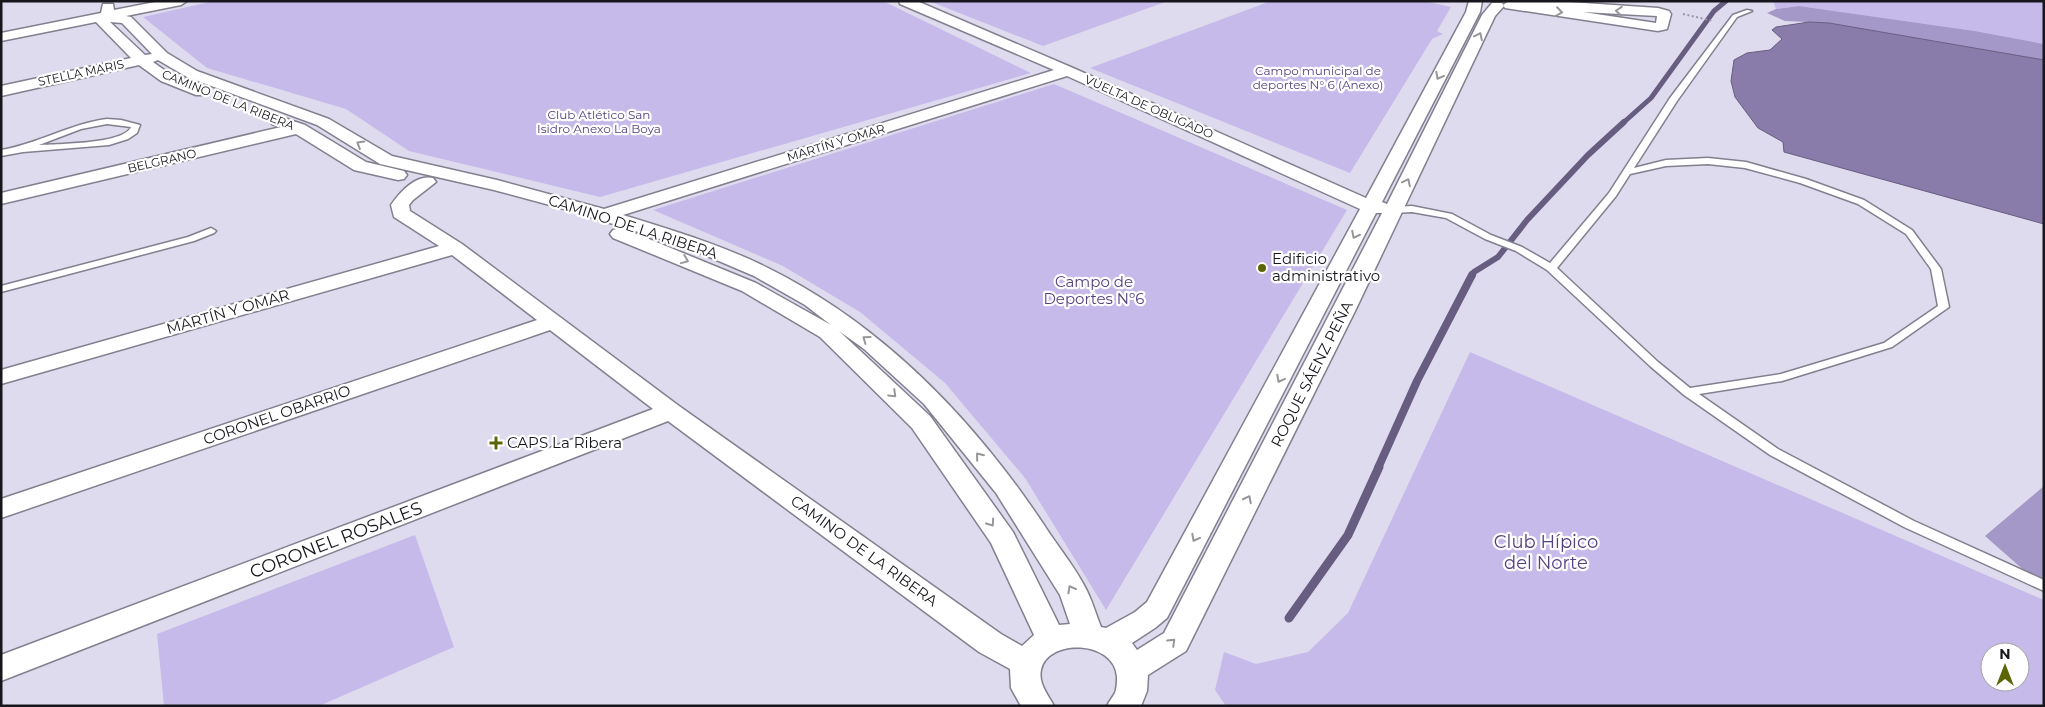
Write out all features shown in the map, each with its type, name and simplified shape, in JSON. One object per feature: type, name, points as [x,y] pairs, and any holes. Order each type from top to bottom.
[{"type":"street","points":[[4,35],[108,9],[181,1]]},
{"type":"street","name":"VUELTA DE OBLIGADO","points":[[905,1],[1068,71],[1369,206],[1393,210]]},
{"type":"street","points":[[1500,3],[1658,12],[1664,14],[1662,26],[1658,26],[1500,3]]},
{"type":"street","name":"ROQUE SÁENZ PEÑA","points":[[1027,663],[1036,649],[1052,639],[1070,634],[1099,638],[1145,620],[1157,610],[1369,206],[1474,12],[1500,3]]},
{"type":"street","name":"ROQUE SÁENZ PEÑA","points":[[1132,670],[1175,642],[1345,309],[1490,15],[1500,3]]},
{"type":"street","name":"CAMINO DE LA RIBERA","points":[[1052,639],[1003,539],[921,422],[828,332],[750,287],[621,234],[485,195],[360,166],[298,128],[166,78],[141,60],[103,22],[108,9],[126,20],[162,56],[192,74],[323,122],[386,160],[497,184],[693,243],[761,272],[812,301],[872,344],[932,399],[1005,487],[1073,592],[1099,638]]},
{"type":"street","name":"STELLA MARIS","points":[[1,91],[162,56]]},
{"type":"street","name":"MARTÍN Y OMAR","points":[[604,215],[1068,71]]},
{"type":"street","name":"BELGRANO","points":[[1,199],[323,122]]},
{"type":"street","name":"CAMINO DE LA RIBERA","points":[[427,182],[406,196],[400,205],[401,213],[455,248],[671,411],[990,643],[1027,663]]},
{"type":"street","name":"MARTÍN Y OMAR","points":[[1,377],[455,248]]},
{"type":"street","name":"CORONEL OBARRIO","points":[[1,509],[552,322]]},
{"type":"street","name":"CORONEL ROSALES","points":[[1,668],[671,411]]},
{"type":"street","points":[[1099,638],[1123,654],[1132,670],[1133,687],[1126,705]]},
{"type":"street","points":[[1027,663],[1025,680],[1031,697],[1038,706]]},
{"type":"lane","points":[[1551,268],[1614,194],[1673,100],[1732,20],[1736,16],[1749,11]]},
{"type":"lane","points":[[1,153],[23,149],[109,142],[125,137],[134,131],[136,124],[121,120],[106,120],[81,126],[23,149]]},
{"type":"lane","points":[[1627,172],[1666,162],[1708,161],[1746,165],[1803,181],[1861,202],[1909,232],[1936,269],[1944,307],[1888,345],[1782,377],[1688,392]]},
{"type":"lane","points":[[1393,210],[1412,209],[1449,216],[1488,238],[1519,249],[1551,268],[1654,364],[1688,392],[1774,452],[1909,524],[2044,586]]},
{"type":"lane","points":[[1,289],[191,239],[211,231]]},
{"type":"path","points":[[1691,16],[1717,22]]},
{"type":"green space","name":"Club Atlético San Isidro Anexo La Boya","points":[[214,1],[883,1],[1031,73],[600,197],[409,151],[346,109],[207,68],[143,17]]},
{"type":"green space","points":[[929,1],[1168,1],[1043,46]]},
{"type":"green space","name":"Campo municipal de deportes N° 6 (Anexo)","points":[[1271,1],[1424,1],[1451,7],[1437,31],[1443,34],[1432,39],[1350,173],[1090,68]]},
{"type":"green space","points":[[1773,1],[2044,1],[2044,44],[1975,31],[1799,6],[1776,9]]},
{"type":"green space","name":"Campo de Deportes Nº6","points":[[1054,84],[1347,210],[1106,610],[1025,478],[945,383],[860,312],[783,266],[653,210]]},
{"type":"green space","name":"Club Hípico del Norte","points":[[1470,352],[2044,600],[2044,706],[1226,706],[1215,690],[1224,652],[1256,664],[1308,652],[1348,613]]},
{"type":"green space","points":[[415,535],[454,647],[319,706],[164,706],[157,634]]},
{"type":"shaded area","points":[[1799,6],[1975,31],[2044,44],[2044,60],[1829,23],[1785,21],[1767,13],[1776,9]]},
{"type":"shaded area","points":[[1809,22],[1829,23],[2044,60],[2044,224],[1784,152],[1783,142],[1758,128],[1735,97],[1731,81],[1734,60],[1747,53],[1770,50],[1782,39],[1772,30],[1776,27]]},
{"type":"shaded area","points":[[2044,486],[2044,580],[2027,573],[1985,536]]},
{"type":"waterway","points":[[1623,123],[1651,98],[1714,11],[1726,1]]},
{"type":"waterway","points":[[1472,277],[1474,272],[1498,257],[1527,220],[1588,155],[1624,122]]},
{"type":"waterway","points":[[1378,468],[1417,381],[1472,275]]},
{"type":"waterway","points":[[1289,618],[1348,535],[1379,467]]},
{"type":"place","name":"Edificio administrativo","points":[[1262,268]]},
{"type":"place","name":"CAPS La Ribera","points":[[496,443]]}]
